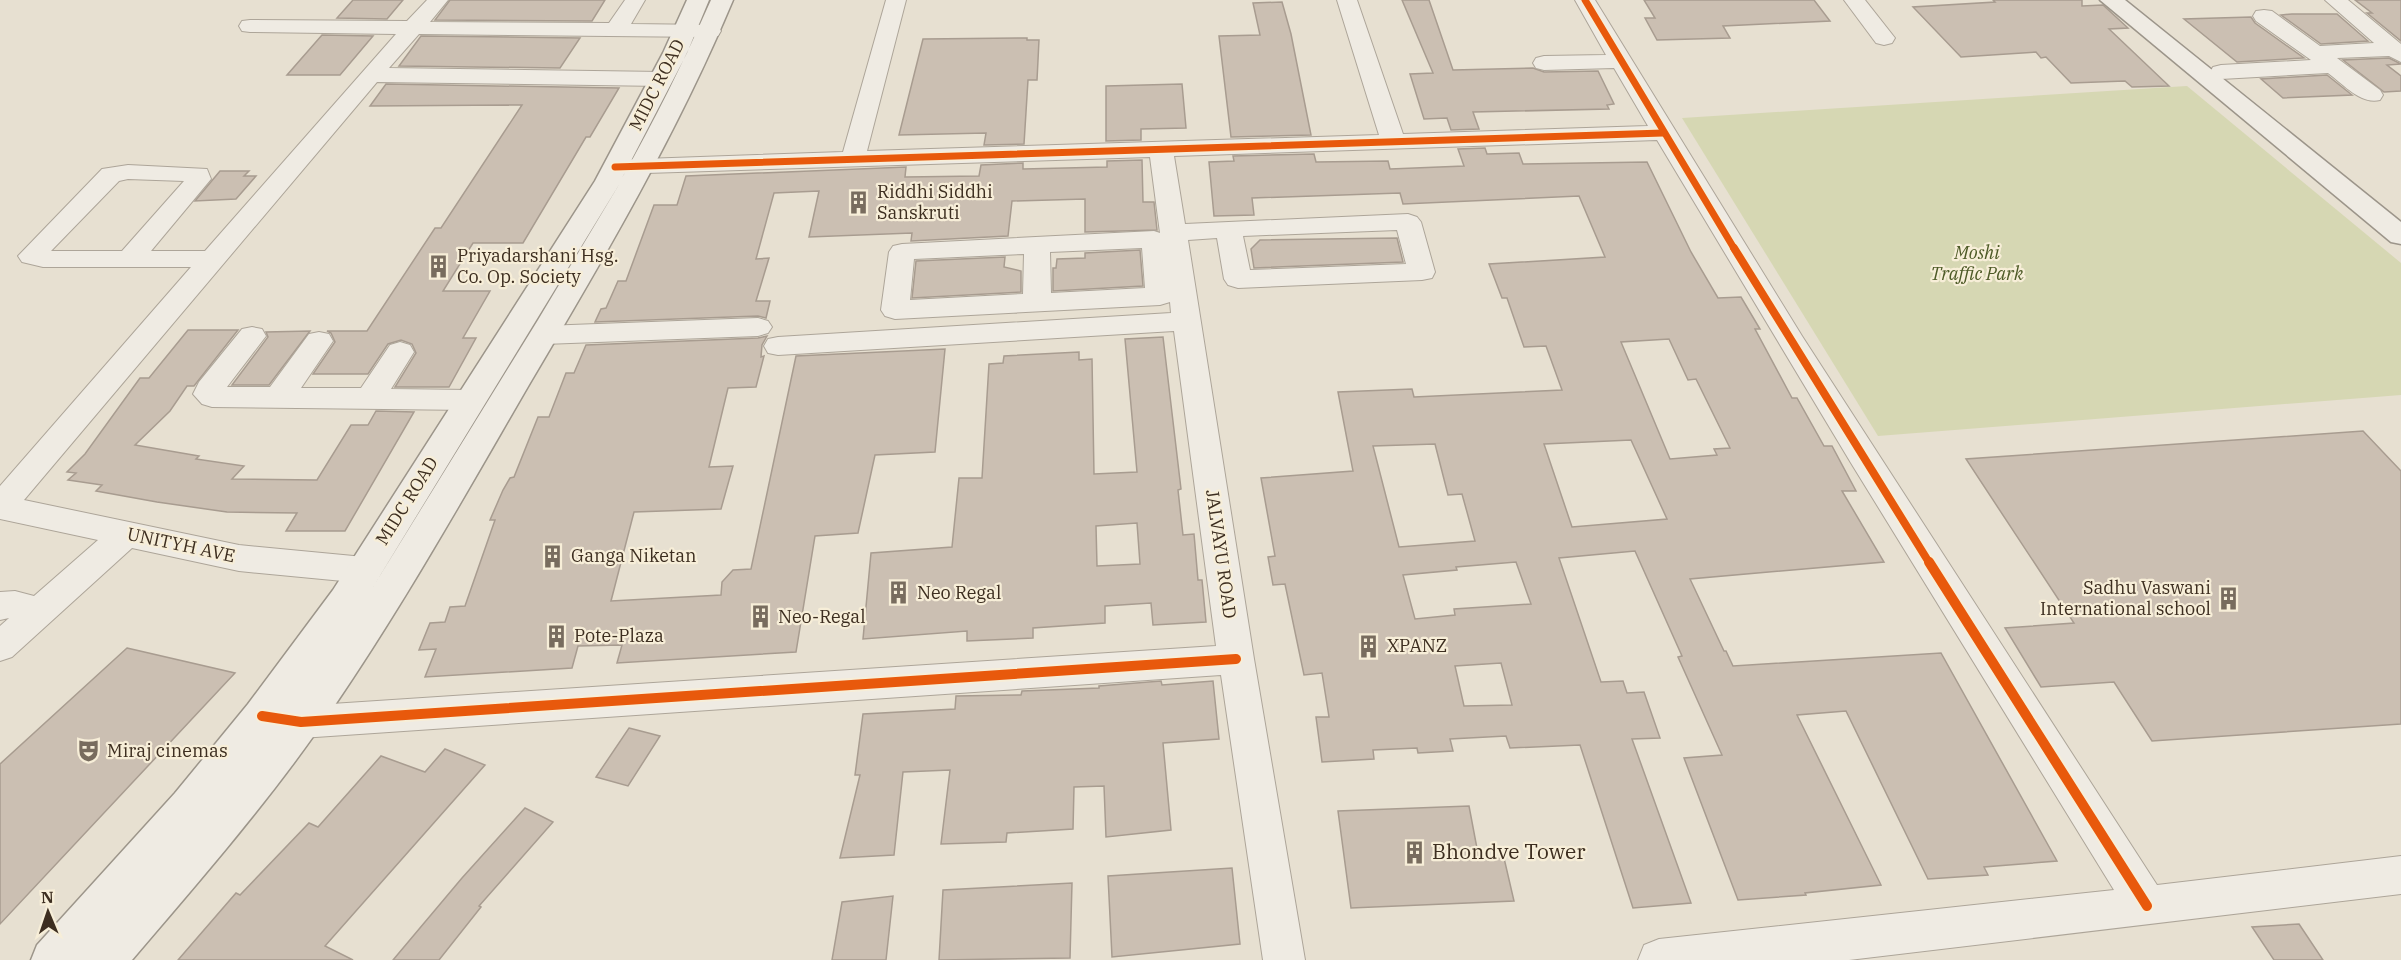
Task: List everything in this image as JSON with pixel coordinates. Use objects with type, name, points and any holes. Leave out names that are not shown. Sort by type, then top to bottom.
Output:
[{"type":"main road","name":"MIDC ROAD","points":[[103,960],[228,816],[301,722],[383,603],[544,335],[697,31],[698,0]]},
{"type":"main road","name":"MIDC ROAD","points":[[53,960],[189,807],[262,716],[346,600],[470,400],[629,167],[662,79],[722,0]]},
{"type":"main road","points":[[2111,0],[2401,236]]},
{"type":"main road","points":[[2132,0],[2401,218]]},
{"type":"street","points":[[0,507],[438,0]]},
{"type":"street","points":[[616,30],[635,0]]},
{"type":"street","points":[[854,159],[896,0]]},
{"type":"street","points":[[1347,0],[1393,141]]},
{"type":"street","points":[[1585,0],[1852,438],[2147,906]]},
{"type":"street","points":[[1854,0],[1884,38]]},
{"type":"street","points":[[2335,0],[2398,52]]},
{"type":"street","points":[[2264,16],[2372,95]]},
{"type":"street","points":[[250,26],[697,31]]},
{"type":"street","points":[[435,76],[461,43]]},
{"type":"street","points":[[520,77],[542,44]]},
{"type":"street","points":[[2315,53],[2398,52]]},
{"type":"street","points":[[601,78],[616,54]]},
{"type":"street","points":[[1544,63],[1621,61]]},
{"type":"street","points":[[2221,72],[2333,66]]},
{"type":"street","points":[[371,75],[662,79]]},
{"type":"street","points":[[629,167],[1664,133]]},
{"type":"street","name":"JALVAYU ROAD","points":[[1161,148],[1169,245],[1187,321],[1236,659],[1284,960]]},
{"type":"street","points":[[129,259],[199,179],[198,174],[128,172],[111,174],[31,256],[43,259],[129,259],[213,259]]},
{"type":"street","points":[[1169,245],[1160,296],[895,310],[902,252],[1154,239],[1169,245],[1229,229],[1408,222],[1422,272],[1238,279],[1229,229]]},
{"type":"street","points":[[1037,245],[1037,303]]},
{"type":"street","points":[[544,335],[768,336],[1187,321]]},
{"type":"street","points":[[252,336],[208,389],[208,394],[212,397],[470,400]]},
{"type":"street","points":[[278,398],[319,341]]},
{"type":"street","points":[[369,399],[400,352]]},
{"type":"street","name":"UNITYH AVE","points":[[0,507],[239,558],[364,570]]},
{"type":"street","points":[[0,647],[126,534]]},
{"type":"street","points":[[0,606],[6,603],[40,612]]},
{"type":"street","points":[[262,716],[301,722],[1236,659]]},
{"type":"street","points":[[1659,960],[2401,876]]},
{"type":"green space","name":"Moshi Traffic Park","points":[[2187,86],[2401,263],[2401,395],[1878,436],[1682,118]]},
{"type":"building","points":[[353,0],[403,0],[387,19],[337,18]]},
{"type":"building","points":[[450,0],[605,0],[592,21],[435,20]]},
{"type":"building","points":[[1402,0],[1429,0],[1453,70],[1533,68],[1544,72],[1598,71],[1614,104],[1607,105],[1609,109],[1473,112],[1479,129],[1451,130],[1447,118],[1424,119],[1410,74],[1433,73]]},
{"type":"building","points":[[1644,0],[1814,0],[1830,21],[1723,26],[1730,38],[1657,40],[1645,18],[1655,18]]},
{"type":"building","points":[[1993,0],[2082,0],[2082,6],[2103,5],[2128,28],[2109,29],[2169,86],[2132,87],[2125,81],[2071,83],[2046,57],[2041,58],[2036,52],[1961,57],[1913,7],[1995,2]]},
{"type":"building","points":[[2355,0],[2401,0],[2401,41],[2367,13],[2372,13]]},
{"type":"building","points":[[1282,2],[1291,34],[1311,135],[1231,137],[1219,36],[1260,35],[1253,3]]},
{"type":"building","points":[[2337,14],[2368,41],[2321,44],[2281,15]]},
{"type":"building","points":[[2251,17],[2255,23],[2304,58],[2237,62],[2184,19]]},
{"type":"building","points":[[322,35],[373,36],[340,75],[287,75]]},
{"type":"building","points":[[421,36],[580,38],[560,68],[399,66]]},
{"type":"building","points":[[1027,38],[1027,40],[1039,40],[1037,80],[1028,80],[1024,144],[984,145],[986,133],[899,135],[923,39]]},
{"type":"building","points":[[2389,58],[2401,64],[2387,65],[2401,76],[2401,91],[2384,92],[2343,60]]},
{"type":"building","points":[[2327,75],[2352,95],[2283,98],[2261,79]]},
{"type":"building","points":[[386,84],[619,88],[590,137],[586,137],[523,243],[473,243],[443,291],[490,291],[463,338],[476,338],[449,387],[395,387],[416,353],[412,344],[401,340],[388,344],[368,374],[313,374],[335,342],[331,333],[327,331],[367,331],[435,228],[441,228],[522,105],[370,106]]},
{"type":"building","points":[[1182,84],[1186,128],[1141,129],[1141,140],[1106,141],[1106,86]]},
{"type":"building","points":[[1485,148],[1487,154],[1519,153],[1523,164],[1647,162],[1691,252],[1718,298],[1741,297],[1760,329],[1755,329],[1792,398],[1797,398],[1824,446],[1832,446],[1856,491],[1842,491],[1884,562],[1690,579],[1724,651],[1733,666],[1941,653],[2057,861],[1984,867],[1988,875],[1928,879],[1846,711],[1797,715],[1881,885],[1805,893],[1806,895],[1738,900],[1684,758],[1722,755],[1678,657],[1682,656],[1635,551],[1559,558],[1601,682],[1623,681],[1627,693],[1644,692],[1660,738],[1632,739],[1691,903],[1633,908],[1580,745],[1510,748],[1506,736],[1450,739],[1453,751],[1418,753],[1417,748],[1373,750],[1374,759],[1322,762],[1316,717],[1329,717],[1322,673],[1304,675],[1285,584],[1273,585],[1268,557],[1275,556],[1261,478],[1353,471],[1338,392],[1412,389],[1414,397],[1562,390],[1546,346],[1524,347],[1507,298],[1502,298],[1489,264],[1605,257],[1579,196],[1403,204],[1400,193],[1252,198],[1254,215],[1214,216],[1209,162],[1234,161],[1233,156],[1314,154],[1316,162],[1388,161],[1390,169],[1464,166],[1458,149]],"holes":[[[1669,339],[1688,380],[1696,379],[1730,448],[1714,449],[1717,455],[1670,459],[1621,342]],[[1631,440],[1667,519],[1572,527],[1544,444]],[[1435,444],[1448,495],[1462,494],[1475,541],[1399,547],[1373,446]],[[1516,562],[1531,604],[1454,609],[1455,615],[1415,619],[1403,575],[1457,570],[1456,567]],[[1501,663],[1512,705],[1464,706],[1455,666]]]},
{"type":"building","points":[[1142,160],[1143,202],[1154,202],[1157,230],[1085,232],[1085,199],[1012,201],[1008,236],[911,241],[912,233],[809,237],[819,191],[774,193],[756,259],[769,258],[756,301],[770,301],[766,318],[758,316],[595,322],[601,309],[606,308],[618,281],[626,281],[654,205],[677,205],[686,176],[906,167],[905,177],[979,176],[981,165],[1023,163],[1023,169],[1107,167],[1107,161]]},
{"type":"building","points":[[220,171],[249,171],[244,176],[256,176],[236,199],[195,201]]},
{"type":"building","points":[[1397,238],[1403,262],[1254,268],[1251,249],[1260,240]]},
{"type":"building","points":[[1140,250],[1143,286],[1053,291],[1053,268],[1056,268],[1057,259],[1085,258],[1085,253]]},
{"type":"building","points":[[1005,257],[1004,267],[1021,271],[1021,292],[912,298],[916,261]]},
{"type":"building","points":[[188,330],[238,330],[194,386],[187,386],[170,411],[135,445],[199,456],[196,459],[244,466],[232,479],[317,480],[351,425],[368,425],[376,411],[414,412],[345,531],[286,531],[297,513],[227,512],[157,502],[96,491],[102,485],[68,480],[76,473],[67,472],[85,454],[140,378],[149,378]]},
{"type":"building","points":[[310,331],[269,385],[232,385],[268,337],[266,332]]},
{"type":"building","points":[[767,336],[762,345],[761,357],[764,356],[756,387],[728,388],[709,467],[733,466],[721,509],[634,512],[611,601],[721,595],[722,582],[733,570],[751,569],[796,356],[945,349],[935,452],[875,455],[858,533],[815,536],[796,652],[617,663],[622,645],[578,646],[572,668],[425,677],[436,649],[419,650],[430,623],[445,622],[450,607],[465,606],[495,520],[490,520],[503,490],[510,478],[514,477],[538,417],[549,417],[566,373],[574,373],[586,345]]},
{"type":"building","points":[[1163,337],[1181,489],[1178,490],[1183,535],[1194,534],[1198,580],[1202,580],[1206,622],[1153,625],[1151,603],[1105,606],[1105,623],[1033,628],[1033,638],[967,641],[967,631],[863,639],[871,553],[952,547],[959,478],[982,478],[989,364],[1003,363],[1004,356],[1079,352],[1079,360],[1092,359],[1094,474],[1137,472],[1125,339]],"holes":[[[1137,523],[1140,564],[1097,566],[1096,526]]]},
{"type":"building","name":"Sadhu Vaswani International school","points":[[2363,431],[2401,471],[2401,724],[2152,741],[2114,682],[2041,687],[2005,628],[2074,623],[1966,459]]},
{"type":"building","points":[[127,648],[235,673],[0,924],[0,764]]},
{"type":"building","points":[[1161,681],[1162,685],[1213,681],[1219,739],[1163,743],[1171,830],[1106,837],[1104,786],[1074,787],[1073,829],[1007,833],[1006,842],[941,844],[950,770],[903,772],[894,855],[840,858],[860,775],[855,775],[863,714],[955,709],[956,696],[1021,695],[1022,691],[1099,688],[1099,686]]},
{"type":"building","points":[[629,728],[660,736],[628,786],[596,777]]},
{"type":"building","points":[[445,749],[485,765],[325,946],[353,960],[178,960],[236,893],[240,895],[309,823],[318,827],[381,756],[425,772]]},
{"type":"building","name":"Bhondve Tower","points":[[1469,806],[1479,859],[1504,858],[1514,901],[1351,908],[1338,811]]},
{"type":"building","points":[[525,808],[553,822],[479,906],[481,907],[439,960],[393,960],[462,878]]},
{"type":"building","points":[[1232,868],[1240,944],[1112,957],[1108,876]]},
{"type":"building","points":[[1072,883],[1070,958],[939,960],[943,890]]},
{"type":"building","points":[[893,896],[886,960],[832,960],[842,902]]},
{"type":"building","points":[[2299,924],[2323,960],[2274,960],[2252,927]]},
{"type":"cycle path","points":[[1585,0],[1792,342],[2147,906]]},
{"type":"cycle path","points":[[615,167],[1663,133]]},
{"type":"cycle path","points":[[262,716],[301,722],[1236,659]]},
{"type":"place","name":"Riddhi Siddhi Sanskruti","points":[[859,202]]},
{"type":"place","name":"Priyadarshani Hsg. Co. Op. Society","points":[[439,266]]},
{"type":"place","name":"Ganga Niketan","points":[[553,556]]},
{"type":"place","name":"Neo Regal","points":[[899,593]]},
{"type":"place","name":"Sadhu Vaswani International school","points":[[2229,598]]},
{"type":"place","name":"Neo-Regal","points":[[760,617]]},
{"type":"place","name":"Pote-Plaza","points":[[556,636]]},
{"type":"place","name":"XPANZ","points":[[1369,646]]},
{"type":"place","name":"Miraj cinemas","points":[[89,751]]},
{"type":"place","name":"Bhondve Tower","points":[[1414,852]]}]
